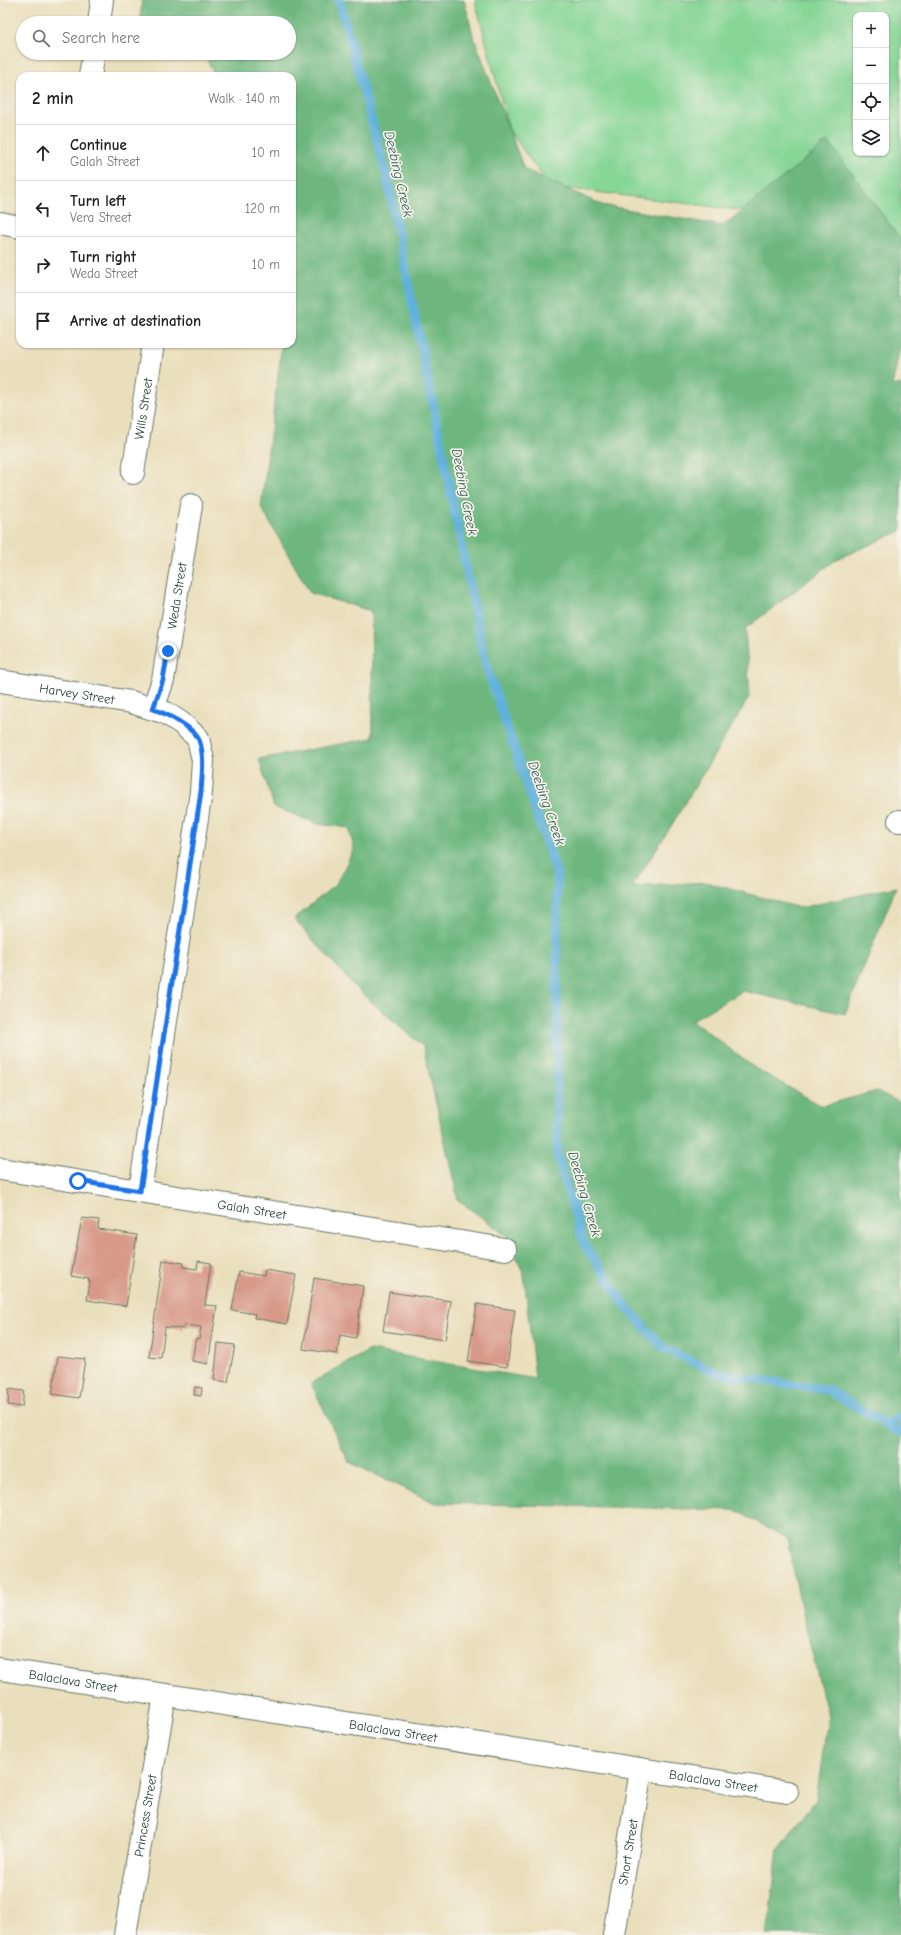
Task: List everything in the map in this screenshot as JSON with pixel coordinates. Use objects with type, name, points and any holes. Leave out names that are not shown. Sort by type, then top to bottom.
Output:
[{"type":"street","points":[[100,16],[102,0]]},
{"type":"street","points":[[91,72],[93,60]]},
{"type":"street","points":[[0,223],[16,226]]},
{"type":"street","name":"Wills Street","points":[[133,473],[152,348]]},
{"type":"street","name":"Weda Street","points":[[153,709],[163,680],[191,504]]},
{"type":"street","name":"Harvey Street","points":[[0,681],[131,702],[166,713],[198,738],[203,760],[201,792],[140,1191]]},
{"type":"street","name":"Galah Street","points":[[0,1169],[505,1249]]},
{"type":"street","name":"Balaclava Street","points":[[0,1669],[787,1792]]},
{"type":"street","name":"Princess Street","points":[[125,1935],[166,1695]]},
{"type":"street","name":"Short Street","points":[[614,1935],[641,1770]]},
{"type":"green space","points":[[142,0],[464,0],[473,35],[524,169],[602,205],[723,226],[828,141],[901,240],[901,343],[892,386],[901,384],[901,531],[837,559],[745,629],[750,696],[632,887],[705,882],[800,908],[896,887],[845,1014],[743,991],[692,1020],[756,1069],[822,1106],[877,1091],[901,1103],[901,1935],[767,1935],[778,1849],[816,1800],[828,1716],[803,1617],[787,1538],[735,1510],[435,1503],[349,1462],[311,1383],[370,1350],[535,1379],[524,1275],[508,1237],[458,1200],[423,1046],[359,991],[294,919],[336,884],[354,849],[349,828],[318,824],[274,807],[259,759],[373,738],[371,611],[310,593],[261,507],[281,348],[296,348],[296,72],[213,72],[207,60],[296,60],[296,16],[141,16]]},
{"type":"green space","points":[[475,0],[901,0],[901,337],[832,222],[549,186],[509,130]]},
{"type":"building","points":[[82,1218],[99,1220],[98,1229],[137,1235],[126,1306],[87,1300],[89,1279],[71,1276]]},
{"type":"building","points":[[163,1260],[184,1263],[183,1267],[197,1269],[198,1261],[211,1263],[205,1305],[217,1306],[208,1364],[192,1361],[196,1338],[199,1339],[201,1327],[184,1325],[184,1329],[165,1327],[161,1358],[149,1357]]},
{"type":"building","points":[[265,1270],[296,1275],[287,1324],[254,1318],[255,1314],[232,1310],[239,1272],[264,1276]]},
{"type":"building","points":[[314,1278],[363,1286],[356,1338],[340,1335],[337,1354],[303,1349]]},
{"type":"building","points":[[389,1292],[451,1301],[445,1340],[383,1331]]},
{"type":"building","points":[[477,1304],[515,1310],[507,1367],[468,1361]]},
{"type":"building","points":[[218,1343],[235,1345],[228,1382],[214,1380]]},
{"type":"building","points":[[58,1356],[85,1359],[79,1398],[52,1394]]},
{"type":"building","points":[[195,1387],[202,1388],[201,1396],[194,1395]]},
{"type":"building","points":[[9,1389],[24,1391],[22,1407],[8,1405]]},
{"type":"waterway","name":"Deebing Creek","points":[[339,0],[387,178],[485,662],[557,874],[557,1155],[584,1244],[625,1305],[662,1347],[719,1374],[828,1390],[901,1433]]},
{"type":"waterway","points":[[888,1425],[901,1416]]},
{"type":"route","points":[[78,1181],[140,1191],[201,792],[203,760],[198,738],[174,718],[166,713],[153,709],[163,680],[168,651]]}]
